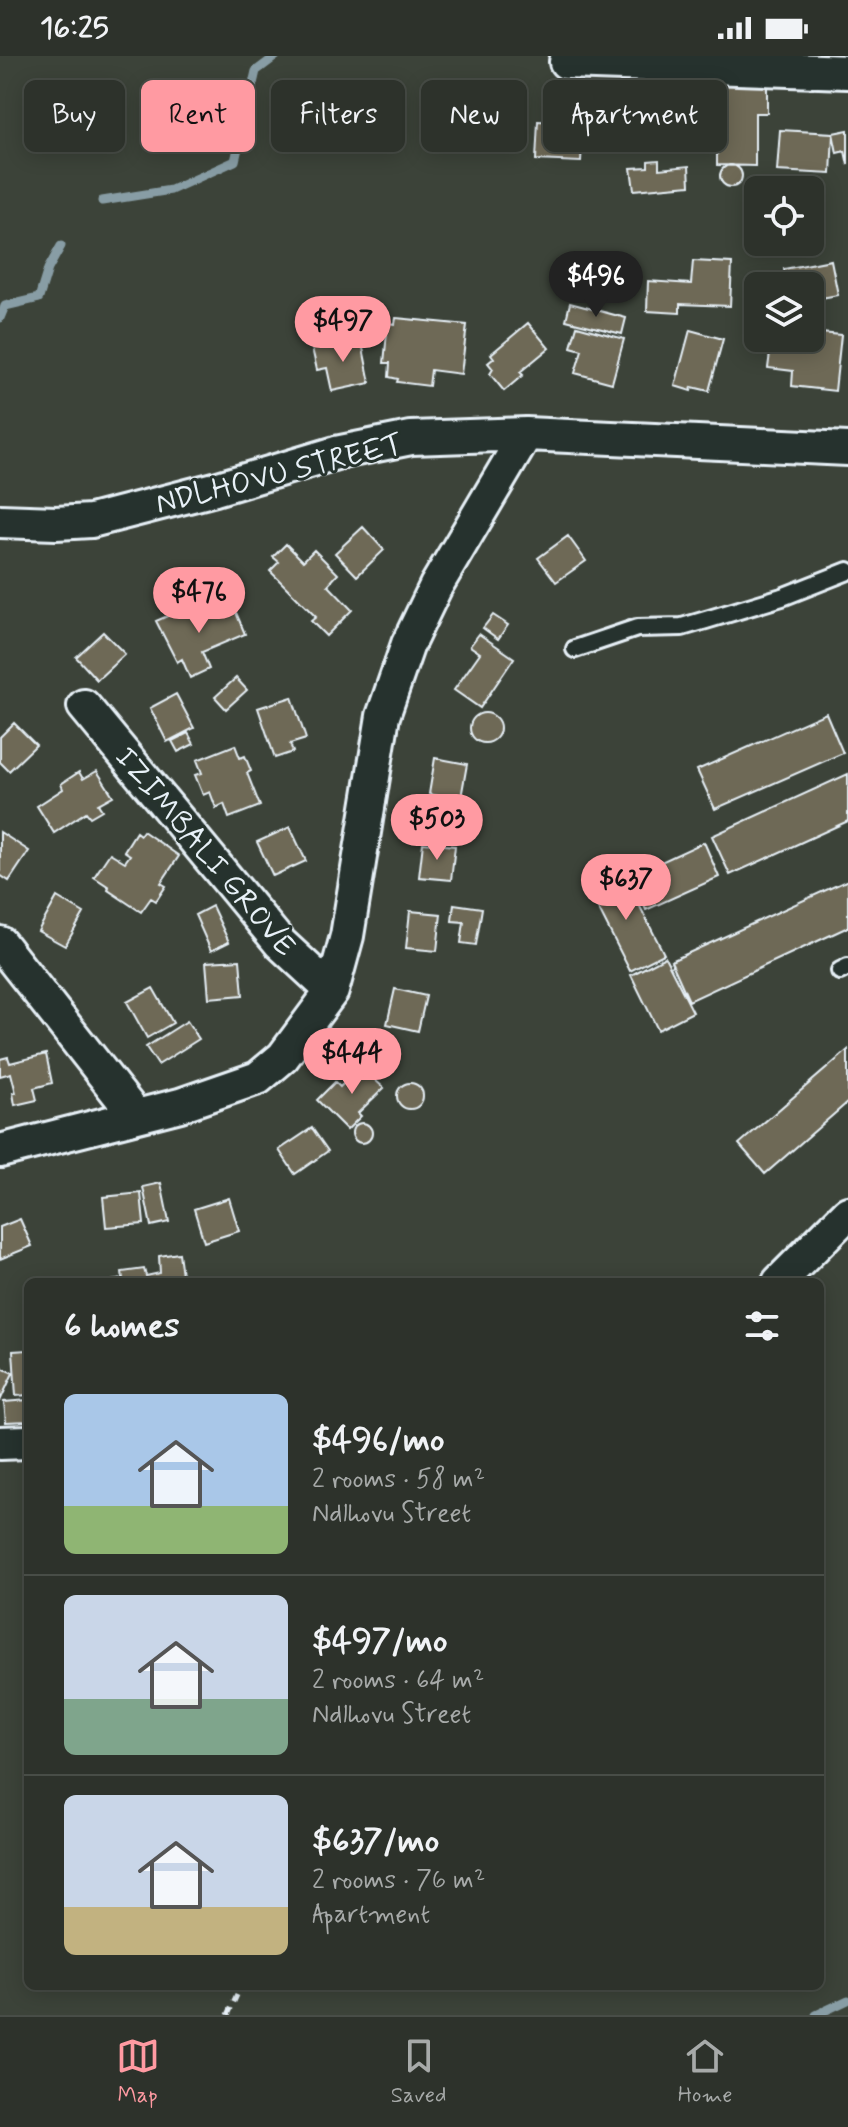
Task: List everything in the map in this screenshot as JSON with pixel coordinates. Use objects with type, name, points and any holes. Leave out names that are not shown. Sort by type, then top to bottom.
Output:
[{"type":"street","points":[[566,62],[848,72]]},
{"type":"street","points":[[0,1151],[180,1105],[258,1078],[283,1057],[332,991],[347,936],[383,716],[408,644],[436,586],[526,434]]},
{"type":"street","name":"NDLHOVU STREET","points":[[0,521],[91,521],[336,453],[411,438],[526,434],[848,449]]},
{"type":"street","name":"IZIMBALI GROVE","points":[[84,706],[280,943],[332,991]]},
{"type":"street","points":[[0,943],[136,1116]]},
{"type":"street","points":[[783,1278],[848,1213]]},
{"type":"street","points":[[0,1443],[24,1442]]},
{"type":"lane","points":[[575,649],[637,628],[682,627],[782,597],[848,571]]},
{"type":"path","points":[[228,2015],[239,1990]]},
{"type":"building","points":[[727,85],[767,85],[767,113],[755,113],[755,166],[717,165],[717,152],[727,152]]},
{"type":"building","points":[[538,121],[543,121],[543,152],[582,152],[581,162],[536,160]]},
{"type":"building","points":[[780,130],[833,133],[831,174],[777,171]]},
{"type":"building","points":[[848,130],[848,165],[845,151],[837,153],[833,133]]},
{"type":"building","points":[[659,160],[659,169],[689,166],[690,185],[634,190],[631,168],[648,167],[648,161]]},
{"type":"building","points":[[731,165],[739,168],[742,176],[739,184],[731,187],[723,184],[720,176],[723,168]]},
{"type":"building","points":[[831,260],[838,295],[824,298],[824,272],[785,272],[784,269]]},
{"type":"building","points":[[693,261],[732,263],[730,306],[680,304],[680,313],[647,311],[648,281],[691,284]]},
{"type":"building","points":[[570,303],[626,318],[622,334],[566,320]]},
{"type":"building","points":[[353,304],[357,323],[331,329],[327,309]]},
{"type":"building","points":[[396,318],[467,325],[461,374],[431,370],[429,386],[397,382],[398,379],[389,377],[390,363],[384,363],[388,323],[395,324]]},
{"type":"building","points":[[528,323],[549,348],[520,372],[523,375],[504,391],[490,374],[493,369],[488,363],[494,358],[491,354]]},
{"type":"building","points":[[577,326],[624,339],[612,383],[575,373],[582,350],[571,347]]},
{"type":"building","points":[[690,330],[723,339],[709,391],[692,387],[691,391],[675,386]]},
{"type":"building","points":[[824,333],[841,335],[835,391],[792,386],[793,371],[768,368],[770,352],[824,352]]},
{"type":"building","points":[[361,338],[370,383],[332,391],[327,368],[317,370],[312,348]]},
{"type":"building","points":[[363,527],[384,550],[357,576],[335,553]]},
{"type":"building","points":[[568,536],[586,561],[556,582],[538,558]]},
{"type":"building","points":[[286,544],[303,561],[314,550],[338,574],[328,585],[352,610],[326,636],[311,621],[316,617],[270,571],[279,562],[273,557]]},
{"type":"building","points":[[232,603],[245,634],[202,652],[209,669],[190,678],[182,659],[177,662],[156,621],[188,607],[193,620]]},
{"type":"building","points":[[493,615],[508,625],[498,639],[483,628]]},
{"type":"building","points":[[103,632],[125,654],[97,680],[76,657]]},
{"type":"building","points":[[479,634],[514,658],[480,708],[454,690],[480,653],[470,646]]},
{"type":"building","points":[[236,678],[247,690],[226,709],[215,697]]},
{"type":"building","points":[[176,694],[194,728],[167,742],[150,708]]},
{"type":"building","points":[[292,697],[306,739],[290,744],[293,752],[275,758],[258,708]]},
{"type":"building","points":[[485,713],[495,718],[500,728],[495,738],[485,743],[475,738],[470,728],[475,718]]},
{"type":"building","points":[[826,713],[843,753],[715,809],[697,770]]},
{"type":"building","points":[[14,723],[36,745],[9,771],[0,762],[0,737]]},
{"type":"building","points":[[188,733],[194,744],[178,752],[172,741]]},
{"type":"building","points":[[235,745],[240,758],[245,756],[251,771],[247,773],[260,806],[229,818],[224,804],[216,808],[210,792],[203,795],[195,775],[202,773],[197,760]]},
{"type":"building","points":[[435,758],[467,764],[459,809],[443,806],[444,797],[429,794]]},
{"type":"building","points":[[97,771],[113,796],[98,804],[102,810],[90,817],[86,812],[54,833],[37,806],[63,789],[61,784],[79,772],[83,779]]},
{"type":"building","points":[[848,774],[848,821],[730,875],[712,836]]},
{"type":"building","points":[[290,827],[306,861],[273,876],[257,842]]},
{"type":"building","points":[[143,831],[179,856],[161,883],[166,886],[156,901],[151,898],[141,912],[94,877],[110,853],[125,862],[130,855],[124,851],[136,832],[140,835]]},
{"type":"building","points":[[0,832],[29,851],[9,881],[0,875]]},
{"type":"building","points":[[704,842],[719,877],[646,910],[631,876]]},
{"type":"building","points":[[423,843],[455,846],[451,880],[419,877]]},
{"type":"building","points":[[623,873],[664,954],[630,971],[589,890]]},
{"type":"building","points":[[848,880],[848,927],[689,1001],[671,961]]},
{"type":"building","points":[[57,897],[84,913],[65,946],[38,931]]},
{"type":"building","points":[[454,904],[482,908],[476,945],[461,943],[464,922],[452,921]]},
{"type":"building","points":[[212,906],[229,942],[211,951],[195,915]]},
{"type":"building","points":[[410,911],[441,914],[437,951],[406,948]]},
{"type":"building","points":[[665,957],[693,1012],[658,1030],[631,975]]},
{"type":"building","points":[[240,960],[243,995],[209,998],[206,962]]},
{"type":"building","points":[[153,988],[173,1023],[147,1038],[127,1002]]},
{"type":"building","points":[[395,989],[426,996],[418,1031],[387,1024]]},
{"type":"building","points":[[187,1021],[199,1039],[158,1065],[146,1047]]},
{"type":"building","points":[[848,1050],[848,1102],[765,1174],[739,1144]]},
{"type":"building","points":[[46,1054],[52,1083],[34,1088],[37,1100],[15,1105],[13,1093],[16,1093],[11,1073],[0,1076],[0,1059],[8,1057],[10,1063]]},
{"type":"building","points":[[366,1061],[380,1075],[375,1080],[384,1088],[358,1113],[361,1116],[347,1130],[317,1100],[335,1082],[340,1087]]},
{"type":"building","points":[[410,1083],[419,1087],[423,1096],[419,1105],[410,1109],[401,1105],[397,1096],[401,1087]]},
{"type":"building","points":[[362,1123],[369,1126],[372,1133],[369,1140],[362,1143],[355,1140],[352,1133],[355,1126]]},
{"type":"building","points":[[312,1128],[328,1151],[295,1174],[279,1150]]},
{"type":"building","points":[[161,1183],[169,1222],[151,1226],[143,1187]]},
{"type":"building","points":[[141,1193],[144,1224],[106,1227],[103,1197]]},
{"type":"building","points":[[229,1198],[239,1231],[204,1242],[194,1209]]},
{"type":"building","points":[[20,1219],[32,1246],[0,1259],[0,1227]]},
{"type":"building","points":[[179,1253],[182,1278],[123,1278],[122,1272],[144,1269],[146,1276],[160,1273],[159,1256]]},
{"type":"building","points":[[24,1350],[24,1395],[16,1396],[13,1351]]},
{"type":"building","points":[[0,1367],[13,1373],[0,1401]]},
{"type":"building","points":[[24,1400],[24,1421],[6,1422],[4,1402]]},
{"type":"waterway","points":[[102,201],[171,190],[235,161],[256,71],[276,56]]},
{"type":"waterway","points":[[0,318],[5,306],[39,298],[48,269],[61,246]]},
{"type":"waterway","points":[[816,2015],[848,2000]]}]
